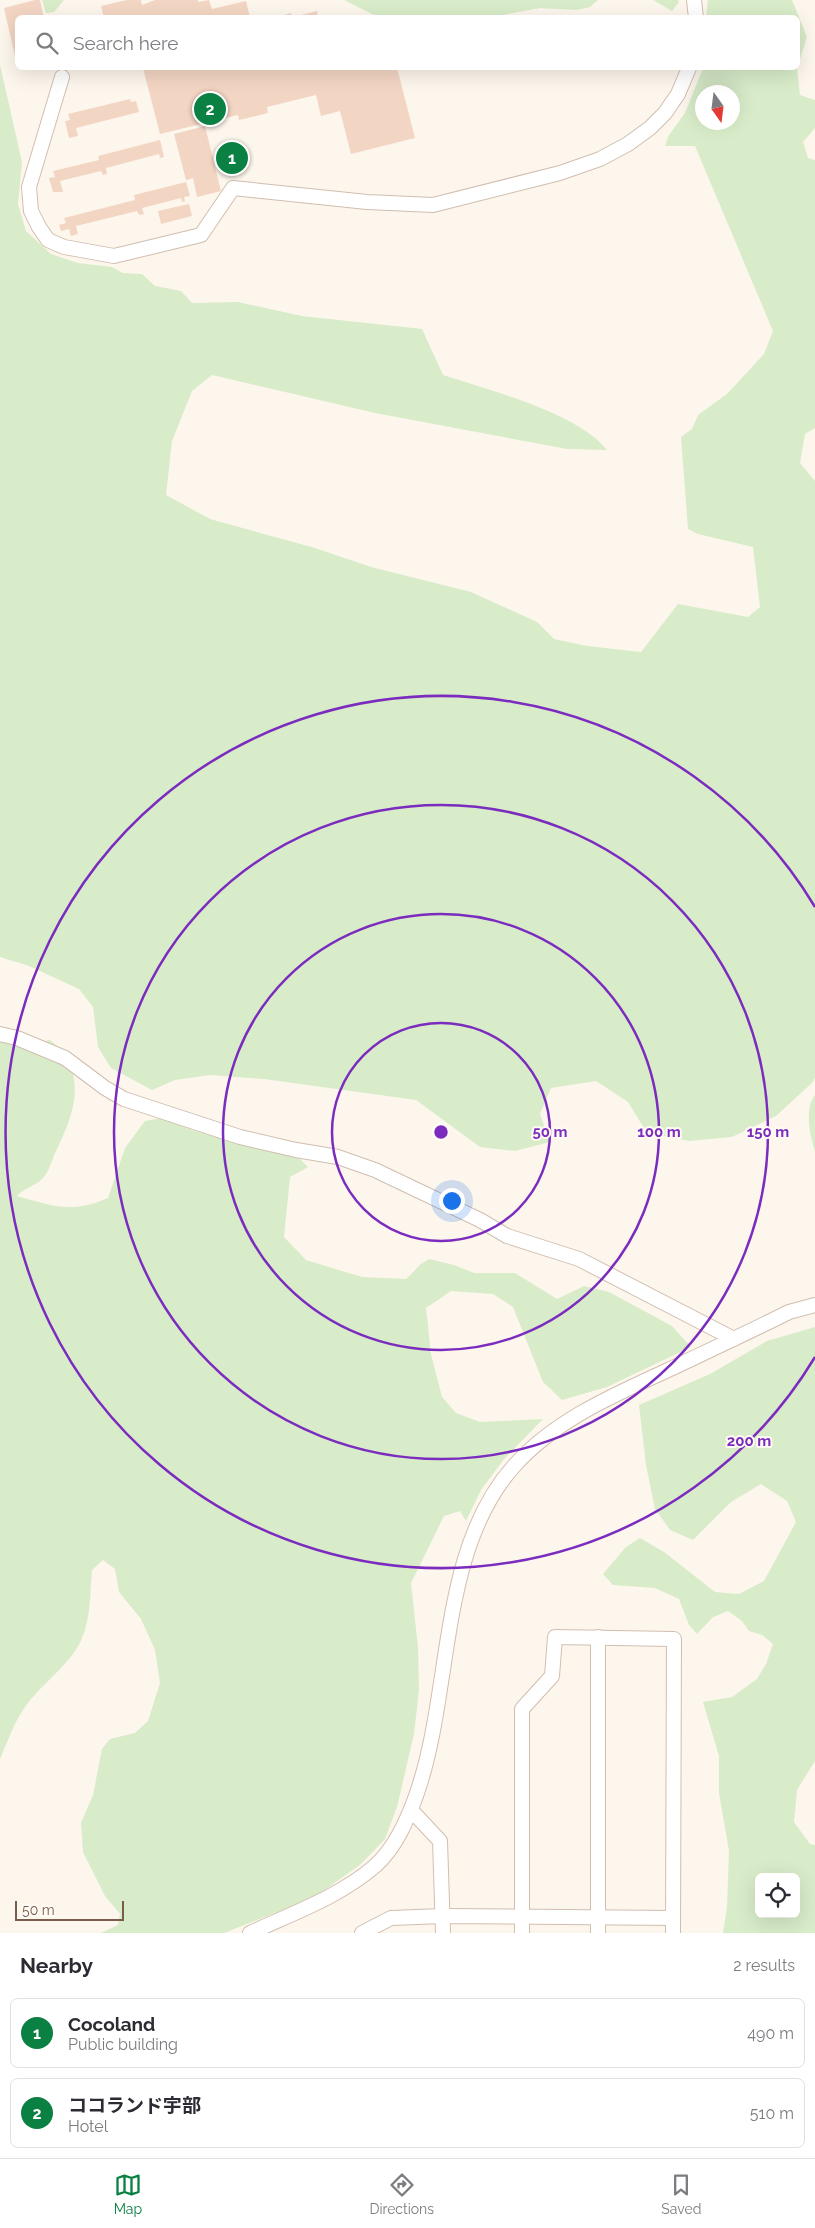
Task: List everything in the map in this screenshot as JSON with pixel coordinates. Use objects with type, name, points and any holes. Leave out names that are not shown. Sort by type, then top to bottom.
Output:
[{"type":"street","points":[[694,0],[696,15]]},
{"type":"street","points":[[62,77],[29,187],[31,211],[39,228],[48,240],[64,247],[114,256],[201,235],[233,188],[367,202],[433,204],[560,173],[607,156],[650,128],[665,113],[674,100],[689,70]]},
{"type":"street","points":[[0,1034],[17,1038],[65,1058],[105,1088],[124,1099],[240,1137],[296,1150],[338,1157],[375,1170],[455,1208],[507,1236],[579,1259],[734,1338]]},
{"type":"street","points":[[250,1933],[345,1889],[376,1864],[396,1840],[411,1810],[430,1748],[462,1567],[471,1537],[512,1468],[532,1448],[574,1416],[603,1400],[789,1312],[815,1305]]},
{"type":"street","points":[[522,1933],[522,1709],[552,1676],[554,1637],[674,1638],[673,1933]]},
{"type":"street","points":[[598,1637],[598,1933]]},
{"type":"street","points":[[411,1810],[440,1841],[443,1933]]},
{"type":"street","points":[[364,1933],[390,1918],[522,1916],[673,1918]]},
{"type":"green space","points":[[42,0],[64,0],[54,12],[46,13]]},
{"type":"green space","points":[[344,0],[598,0],[590,7],[576,10],[540,8],[503,15],[374,15]]},
{"type":"green space","points":[[653,0],[678,0],[679,2],[672,11]]},
{"type":"green space","points":[[708,0],[792,0],[798,15],[706,15]]},
{"type":"green space","points":[[800,20],[807,37],[800,59]]},
{"type":"green space","points":[[0,65],[22,162],[18,204],[26,231],[51,254],[78,263],[112,267],[123,273],[142,274],[155,286],[181,291],[192,303],[238,302],[302,316],[422,329],[443,375],[531,404],[554,414],[594,437],[607,450],[567,449],[375,413],[212,375],[192,391],[172,441],[166,495],[210,519],[315,548],[371,567],[471,592],[537,622],[554,639],[587,646],[641,652],[678,604],[748,617],[760,607],[753,547],[698,534],[688,529],[681,437],[692,429],[698,415],[727,394],[764,354],[773,331],[695,146],[665,146],[669,135],[685,113],[695,88],[695,130],[740,130],[740,85],[696,85],[702,70],[797,70],[800,95],[815,100],[815,128],[803,142],[808,158],[815,160],[815,428],[805,434],[800,463],[815,481],[815,1077],[813,1082],[776,1116],[732,1137],[689,1141],[647,1133],[628,1102],[596,1081],[551,1088],[540,1114],[550,1142],[515,1151],[480,1147],[416,1100],[264,1079],[210,1075],[175,1080],[152,1090],[111,1068],[98,1047],[93,1007],[79,989],[29,966],[0,957]]},
{"type":"green space","points":[[50,1040],[62,1052],[70,1065],[75,1093],[73,1107],[69,1122],[47,1173],[17,1196],[62,1207],[83,1206],[108,1198],[125,1148],[145,1121],[162,1118],[192,1130],[298,1157],[308,1167],[290,1177],[284,1237],[306,1260],[362,1277],[406,1279],[429,1259],[454,1265],[474,1273],[515,1273],[557,1299],[584,1286],[609,1292],[672,1326],[691,1347],[607,1387],[562,1400],[543,1382],[513,1307],[493,1294],[451,1291],[426,1308],[431,1354],[442,1397],[456,1413],[480,1422],[543,1419],[504,1459],[481,1490],[466,1521],[460,1511],[444,1516],[411,1583],[418,1647],[419,1690],[414,1734],[397,1807],[385,1839],[361,1864],[315,1897],[224,1933],[101,1933],[118,1925],[120,1914],[105,1896],[83,1852],[81,1823],[93,1795],[102,1749],[110,1739],[135,1733],[148,1721],[160,1683],[155,1650],[141,1619],[119,1592],[115,1569],[103,1560],[92,1570],[87,1622],[78,1647],[65,1664],[34,1695],[23,1709],[0,1759],[0,1041],[21,1046]]},
{"type":"green space","points":[[815,1095],[815,1152],[811,1138],[809,1115]]},
{"type":"green space","points":[[815,1327],[815,1761],[797,1790],[794,1822],[810,1844],[815,1845],[815,1933],[723,1933],[727,1907],[729,1851],[719,1793],[719,1756],[703,1702],[732,1697],[757,1679],[766,1664],[773,1644],[762,1635],[749,1631],[742,1621],[728,1611],[713,1617],[697,1634],[689,1625],[679,1599],[655,1588],[613,1585],[603,1574],[626,1547],[640,1538],[664,1552],[715,1592],[739,1594],[764,1581],[796,1522],[787,1501],[761,1484],[731,1502],[693,1540],[670,1530],[655,1509],[646,1465],[639,1405],[710,1374],[767,1341]]},
{"type":"building","points":[[40,0],[43,15],[15,15],[15,56],[4,8]]},
{"type":"building","points":[[127,0],[141,0],[142,5],[155,0],[198,0],[198,2],[209,0],[212,9],[246,1],[249,15],[103,15],[101,6]]},
{"type":"building","points":[[317,11],[318,15],[301,15]]},
{"type":"building","points":[[144,70],[398,70],[415,138],[351,154],[340,111],[321,116],[316,95],[267,107],[268,113],[239,120],[238,115],[160,134]]},
{"type":"building","points":[[130,99],[131,102],[136,101],[139,112],[76,128],[78,136],[69,138],[65,121],[70,120],[68,114]]},
{"type":"building","points":[[205,126],[221,191],[197,197],[193,178],[186,180],[174,134]]},
{"type":"building","points":[[160,140],[164,157],[160,158],[159,154],[106,168],[107,174],[103,175],[101,171],[60,181],[63,192],[53,192],[49,178],[55,177],[53,171],[99,160],[98,156]]},
{"type":"building","points":[[186,182],[190,196],[184,197],[185,201],[182,202],[181,198],[142,208],[144,214],[139,215],[137,211],[76,226],[78,234],[71,236],[69,229],[61,231],[59,225],[66,223],[64,218],[135,200],[134,195]]},
{"type":"building","points":[[189,204],[192,216],[161,224],[158,211]]},
{"type":"place","name":"ココランド宇部","points":[[210,109]]},
{"type":"place","name":"Cocoland","points":[[232,158]]}]
